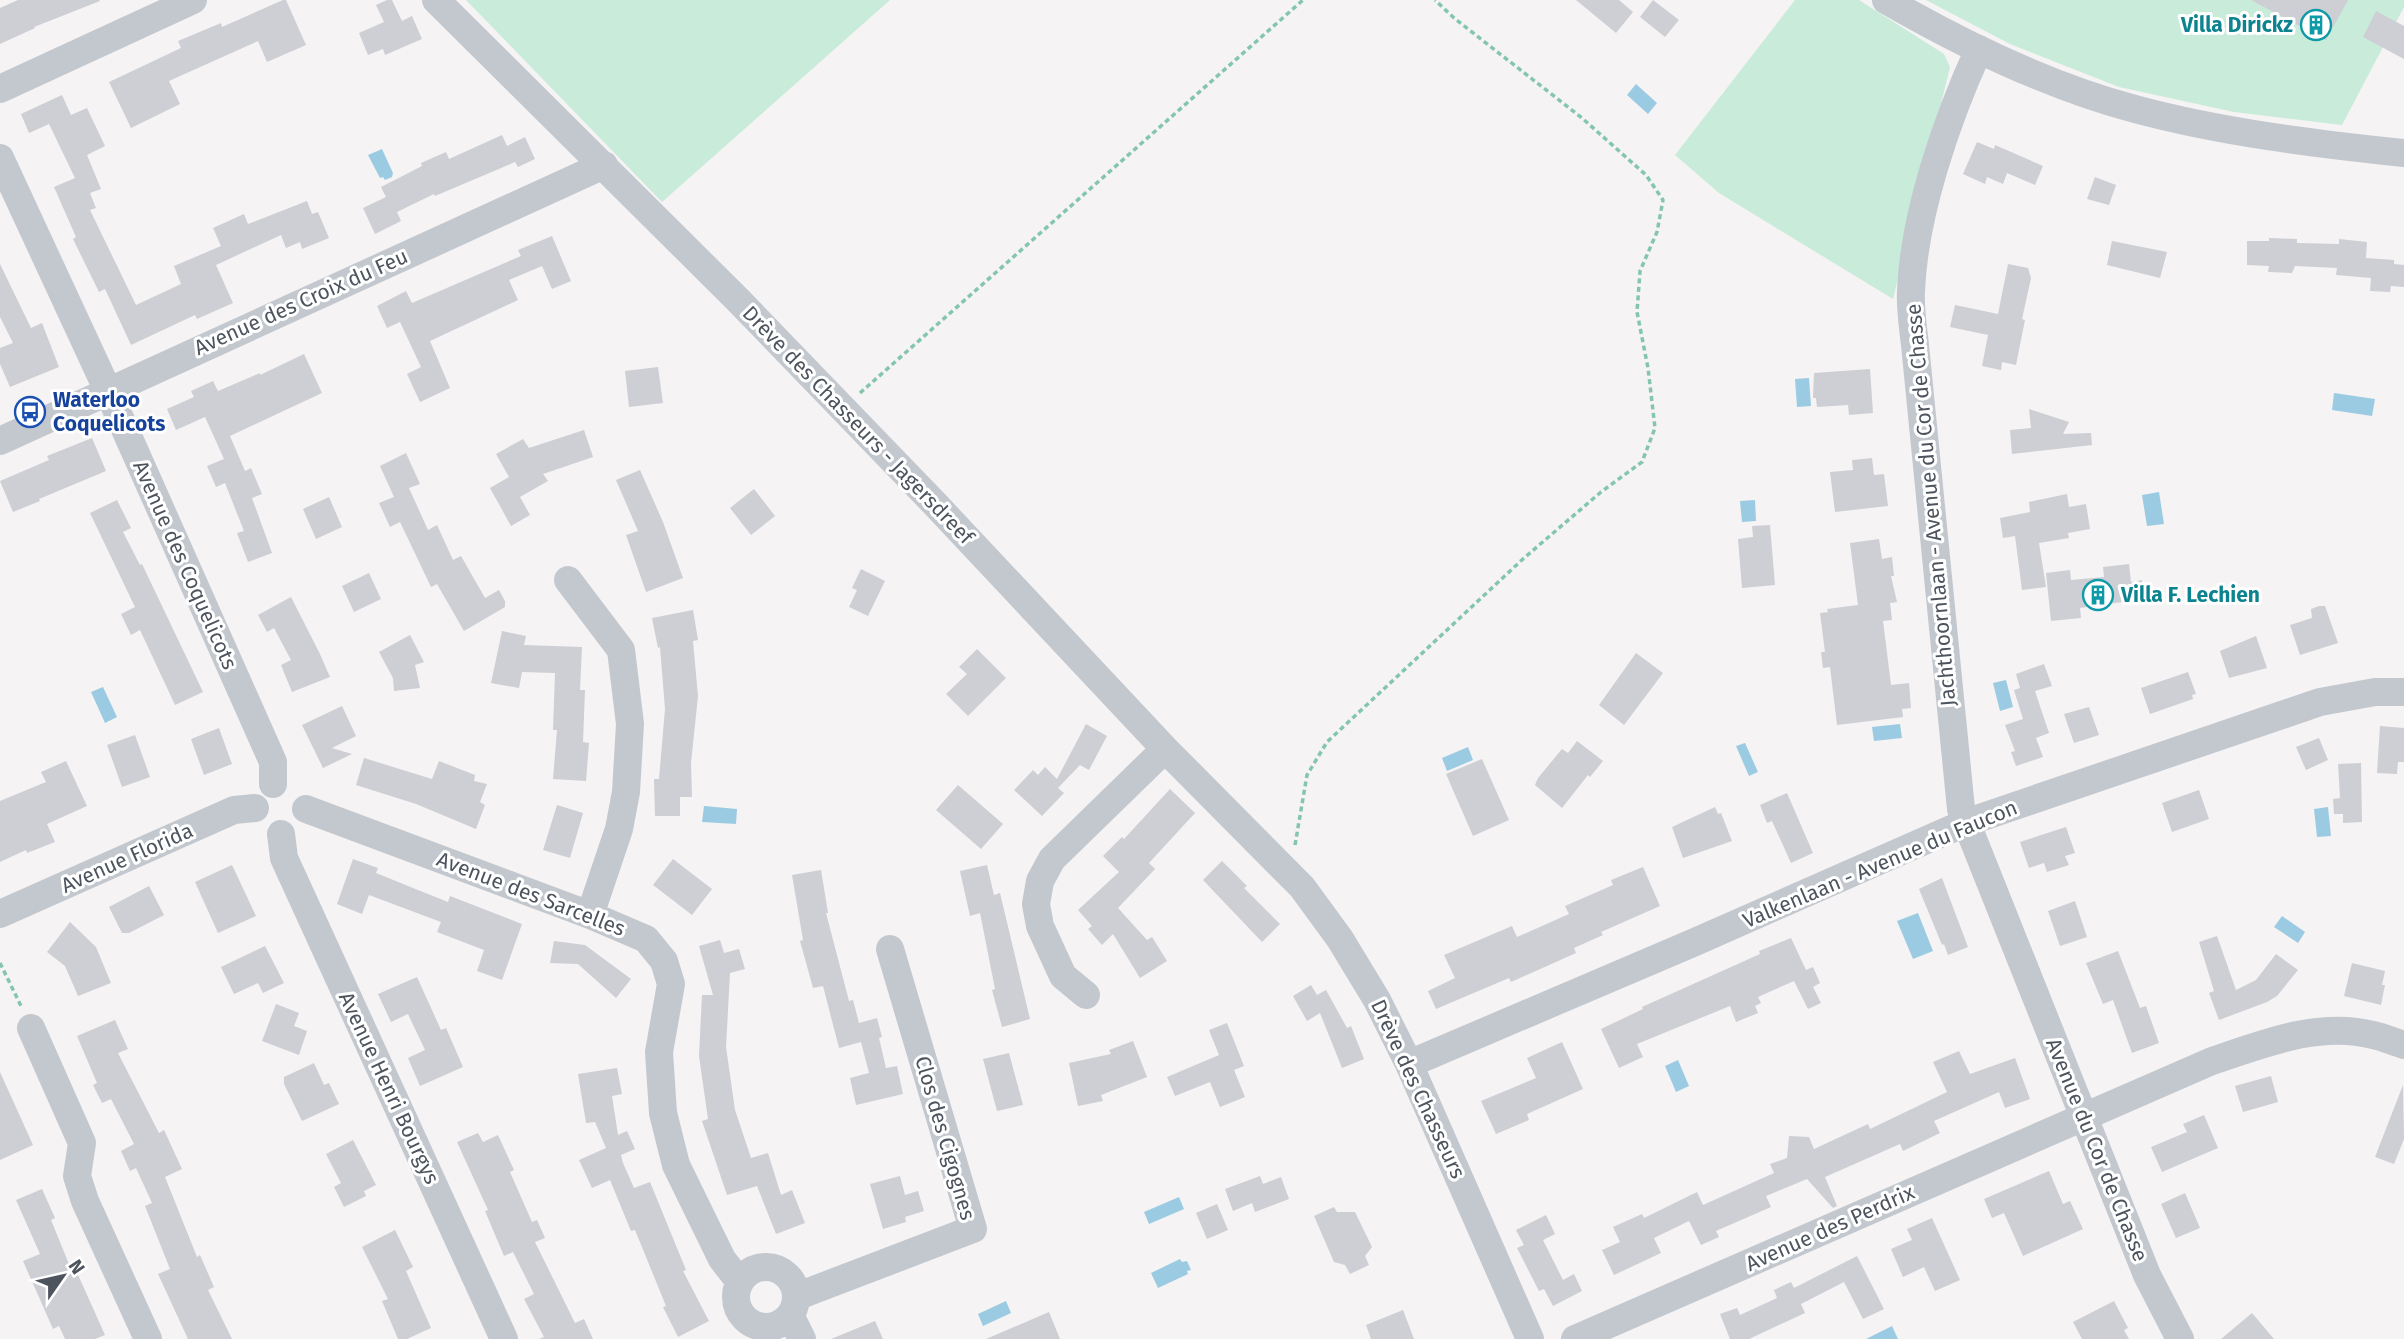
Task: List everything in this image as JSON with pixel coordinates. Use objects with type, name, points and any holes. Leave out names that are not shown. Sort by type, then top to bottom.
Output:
[{"type":"street","points":[[0,89],[193,0]]},
{"type":"street","name":"Drève des Chasseurs - Jagersdreef","points":[[436,0],[604,165],[843,408],[1165,750],[1282,866]]},
{"type":"street","points":[[1886,0],[1979,49],[2071,89],[2171,118],[2318,143],[2404,153]]},
{"type":"street","name":"Jachthoornlaan - Avenue du Cor de Chasse","points":[[1979,49],[1966,78],[1931,179],[1919,233],[1911,291],[1914,345],[1961,809],[2021,958]]},
{"type":"street","name":"Avenue des Coquelicots","points":[[0,158],[108,391],[273,762],[273,784]]},
{"type":"street","name":"Avenue des Croix du Feu","points":[[0,442],[604,165]]},
{"type":"street","points":[[568,580],[621,650],[630,724],[626,792],[619,829],[590,915]]},
{"type":"street","name":"Valkenlaan - Avenue du Faucon","points":[[1409,1064],[1965,823],[2320,702],[2375,692],[2404,692]]},
{"type":"street","points":[[1086,995],[1063,976],[1040,926],[1036,904],[1040,881],[1052,859],[1165,750]]},
{"type":"street","points":[[285,783],[296,788],[304,797],[306,809],[303,821],[294,831],[281,834],[268,831],[258,821],[255,808],[257,798],[264,789],[273,784],[285,783]]},
{"type":"street","name":"Avenue Florida","points":[[0,914],[234,810],[255,808]]},
{"type":"street","name":"Avenue des Sarcelles","points":[[306,809],[590,915],[646,939],[664,961],[671,984],[659,1052],[663,1112],[676,1165],[722,1259],[739,1281]]},
{"type":"street","name":"Avenue Henri Bourgys","points":[[281,834],[284,858],[504,1339]]},
{"type":"street","name":"Drève des Chasseurs","points":[[1282,866],[1322,912],[1377,1000],[1409,1064],[1530,1339]]},
{"type":"street","name":"Clos des Cigognes","points":[[797,1317],[973,1229],[890,949]]},
{"type":"street","name":"Avenue du Cor de Chasse","points":[[2021,958],[2147,1275],[2180,1339]]},
{"type":"street","points":[[31,1028],[82,1143],[77,1176],[85,1201],[148,1339]]},
{"type":"street","name":"Avenue des Perdrix","points":[[1575,1339],[2212,1061],[2276,1039],[2327,1031],[2371,1034],[2404,1045]]},
{"type":"street","points":[[754,1268],[780,1268],[792,1279],[797,1317],[772,1328],[755,1326],[740,1314],[735,1294],[739,1281],[754,1268]]},
{"type":"path","points":[[843,408],[1303,0]]},
{"type":"path","points":[[1282,866],[1307,775],[1327,742],[1524,558],[1642,461],[1655,428],[1648,369],[1637,312],[1640,271],[1657,232],[1663,200],[1646,175],[1582,118],[1454,18],[1435,0]]},
{"type":"path","points":[[0,963],[31,1028]]},
{"type":"green space","points":[[466,0],[890,0],[662,202]]},
{"type":"green space","points":[[1795,0],[1859,0],[1944,54],[1950,67],[1893,299],[1719,193],[1675,155]]},
{"type":"green space","points":[[1926,0],[2404,0],[2404,7],[2342,125],[2234,112],[2119,87],[2010,44]]},
{"type":"water","points":[[1636,84],[1657,103],[1648,114],[1627,95]]},
{"type":"water","points":[[382,149],[393,173],[392,177],[385,180],[380,178],[368,155]]},
{"type":"water","points":[[1809,378],[1811,406],[1797,407],[1795,379]]},
{"type":"water","points":[[2334,393],[2375,399],[2372,416],[2332,410]]},
{"type":"water","points":[[2159,492],[2164,524],[2147,526],[2142,495]]},
{"type":"water","points":[[1755,500],[1756,521],[1742,522],[1740,501]]},
{"type":"water","points":[[2006,680],[2013,707],[2000,711],[1993,683]]},
{"type":"water","points":[[103,687],[117,717],[105,723],[91,692]]},
{"type":"water","points":[[1900,724],[1902,738],[1874,741],[1872,727]]},
{"type":"water","points":[[1745,743],[1758,772],[1749,776],[1736,746]]},
{"type":"water","points":[[1468,747],[1473,760],[1447,771],[1442,758]]},
{"type":"water","points":[[704,806],[737,809],[736,824],[702,822]]},
{"type":"water","points":[[2328,807],[2331,836],[2317,837],[2314,809]]},
{"type":"water","points":[[1918,913],[1933,951],[1913,959],[1897,921]]},
{"type":"water","points":[[2282,916],[2305,932],[2298,943],[2274,927]]},
{"type":"water","points":[[1678,1060],[1689,1086],[1676,1092],[1665,1066]]},
{"type":"water","points":[[1179,1197],[1184,1209],[1149,1224],[1144,1212]]},
{"type":"water","points":[[1180,1259],[1182,1262],[1187,1261],[1191,1270],[1187,1271],[1188,1274],[1158,1288],[1151,1273]]},
{"type":"water","points":[[1006,1301],[1011,1313],[983,1326],[978,1314]]},
{"type":"water","points":[[1892,1326],[1898,1339],[1866,1339]]},
{"type":"building","points":[[18,0],[100,1],[34,27],[0,44],[0,8]]},
{"type":"building","points":[[286,0],[306,45],[267,62],[258,41],[169,81],[180,104],[131,128],[109,82],[181,48],[178,41],[221,23],[222,27]]},
{"type":"building","points":[[392,0],[402,21],[412,16],[422,39],[385,55],[383,49],[368,55],[359,33],[384,22],[376,5]]},
{"type":"building","points":[[1576,0],[1619,0],[1633,12],[1616,33]]},
{"type":"building","points":[[1653,0],[1679,20],[1665,37],[1640,17]]},
{"type":"building","name":"Villa Dirickz","points":[[2251,0],[2348,0],[2326,40]]},
{"type":"building","points":[[2376,11],[2404,26],[2404,59],[2363,37]]},
{"type":"building","points":[[62,95],[71,115],[87,108],[105,146],[87,155],[101,189],[90,193],[96,208],[90,210],[136,305],[181,284],[174,266],[221,246],[213,228],[244,214],[248,224],[307,201],[312,214],[318,212],[329,238],[302,249],[300,242],[286,248],[281,235],[216,265],[233,303],[197,319],[195,315],[131,345],[105,289],[99,292],[73,239],[76,237],[54,187],[75,178],[49,124],[29,133],[21,114]]},
{"type":"building","points":[[502,135],[507,146],[525,137],[535,159],[518,167],[515,162],[435,196],[434,194],[397,212],[401,221],[375,234],[363,208],[386,197],[381,187],[422,166],[421,163],[446,152],[449,159]]},
{"type":"building","points":[[1977,142],[1994,149],[1995,145],[2043,166],[2035,185],[2007,173],[2003,184],[1987,177],[1985,184],[1963,174]]},
{"type":"building","points":[[2095,177],[2116,185],[2109,205],[2087,199]]},
{"type":"building","points":[[552,236],[571,281],[552,289],[542,266],[509,280],[518,300],[430,341],[450,388],[420,402],[407,374],[421,367],[400,322],[387,328],[377,306],[406,291],[412,303],[521,256],[518,250]]},
{"type":"building","points":[[2269,238],[2297,239],[2297,243],[2339,244],[2339,239],[2367,242],[2366,258],[2394,260],[2394,264],[2404,265],[2404,287],[2391,286],[2390,292],[2370,291],[2371,278],[2336,275],[2337,268],[2295,266],[2292,273],[2268,272],[2269,266],[2247,265],[2247,241],[2269,241]]},
{"type":"building","points":[[2112,241],[2167,252],[2160,278],[2107,265]]},
{"type":"building","points":[[0,264],[31,328],[42,323],[59,367],[10,387],[0,364],[0,348],[13,343],[0,317]]},
{"type":"building","points":[[2008,264],[2028,268],[2031,278],[2016,365],[2002,362],[2001,370],[1982,366],[1988,335],[1950,327],[1955,305],[1998,314]]},
{"type":"building","points":[[304,354],[322,393],[230,436],[245,471],[251,468],[262,494],[252,498],[272,553],[248,562],[237,533],[244,531],[225,483],[216,487],[207,466],[224,459],[205,417],[176,430],[167,409],[194,397],[191,391],[213,381],[218,391]]},
{"type":"building","points":[[658,367],[663,403],[629,407],[625,371]]},
{"type":"building","points":[[1870,369],[1873,413],[1849,415],[1848,405],[1817,407],[1816,398],[1813,398],[1814,373]]},
{"type":"building","points":[[2029,409],[2069,422],[2063,434],[2091,433],[2092,445],[2012,454],[2010,430],[2031,428]]},
{"type":"building","points":[[584,430],[593,457],[543,474],[548,481],[520,497],[530,515],[511,526],[490,488],[509,477],[496,454],[523,439],[529,448]]},
{"type":"building","points":[[92,438],[106,471],[13,512],[0,481],[49,460],[47,456]]},
{"type":"building","points":[[406,453],[420,484],[409,488],[428,530],[437,525],[453,560],[461,556],[485,598],[499,590],[505,601],[505,607],[464,631],[437,584],[431,587],[400,522],[390,527],[379,503],[394,497],[380,466]]},
{"type":"building","points":[[1872,458],[1874,475],[1884,474],[1888,506],[1835,512],[1830,472],[1853,470],[1852,460]]},
{"type":"building","points":[[640,470],[663,522],[683,578],[646,592],[626,535],[638,531],[616,480]]},
{"type":"building","points":[[754,489],[775,516],[751,535],[730,508]]},
{"type":"building","points":[[2067,494],[2069,507],[2086,504],[2090,529],[2068,533],[2069,538],[2039,543],[2046,587],[2022,590],[2015,536],[2003,538],[2000,518],[2030,512],[2029,502]]},
{"type":"building","points":[[329,497],[342,527],[316,539],[303,509]]},
{"type":"building","points":[[117,500],[131,528],[123,532],[140,565],[142,564],[203,692],[175,705],[140,630],[131,635],[121,614],[135,607],[90,513]]},
{"type":"building","points":[[1770,525],[1775,585],[1742,588],[1738,539],[1753,537],[1752,526]]},
{"type":"building","points":[[1879,539],[1882,559],[1892,557],[1894,576],[1891,576],[1897,602],[1890,603],[1892,620],[1883,621],[1891,685],[1909,683],[1911,708],[1902,709],[1903,717],[1837,725],[1830,667],[1823,668],[1821,652],[1825,652],[1820,613],[1828,612],[1827,609],[1858,605],[1850,543]]},
{"type":"building","name":"Villa F. Lechien","points":[[2129,564],[2131,582],[2142,580],[2144,599],[2080,608],[2081,618],[2051,621],[2046,573],[2070,570],[2071,580],[2104,577],[2103,567]]},
{"type":"building","points":[[861,569],[885,581],[868,616],[849,607],[857,590],[852,588]]},
{"type":"building","points":[[369,573],[381,599],[354,612],[342,586]]},
{"type":"building","points":[[291,597],[330,677],[292,692],[281,665],[291,660],[274,628],[267,632],[258,615]]},
{"type":"building","points":[[2325,606],[2338,643],[2300,655],[2290,625],[2312,618],[2311,609]]},
{"type":"building","points":[[693,610],[698,640],[693,641],[698,696],[691,763],[692,797],[680,797],[680,816],[655,816],[654,779],[659,779],[665,709],[660,647],[658,648],[652,618]]},
{"type":"building","points":[[502,631],[526,636],[524,645],[582,647],[580,690],[585,690],[583,742],[589,743],[586,781],[553,779],[557,730],[553,730],[555,673],[522,672],[519,688],[491,683]]},
{"type":"building","points":[[410,635],[424,662],[415,665],[420,688],[394,691],[393,678],[379,652]]},
{"type":"building","points":[[2256,636],[2267,668],[2229,678],[2220,651]]},
{"type":"building","points":[[977,649],[1006,678],[968,716],[946,694],[967,674],[959,667]]},
{"type":"building","points":[[1636,653],[1663,673],[1624,725],[1599,705]]},
{"type":"building","points":[[2044,664],[2052,686],[2035,691],[2049,733],[2036,738],[2043,757],[2016,766],[2011,752],[2015,751],[2005,725],[2023,719],[2014,690],[2020,688],[2016,674]]},
{"type":"building","points":[[2188,672],[2196,694],[2192,695],[2193,699],[2150,714],[2141,688]]},
{"type":"building","points":[[342,706],[356,736],[332,748],[352,754],[323,768],[302,725]]},
{"type":"building","points":[[2089,707],[2099,735],[2074,743],[2064,714]]},
{"type":"building","points":[[1086,724],[1107,736],[1089,770],[1080,765],[1058,788],[1064,793],[1042,816],[1014,790],[1033,770],[1038,775],[1045,767],[1057,779]]},
{"type":"building","points":[[2380,726],[2404,728],[2404,762],[2398,762],[2397,774],[2377,773]]},
{"type":"building","points":[[219,728],[232,764],[204,775],[191,739]]},
{"type":"building","points":[[135,735],[150,777],[122,787],[107,745]]},
{"type":"building","points":[[2319,738],[2328,760],[2306,770],[2296,747]]},
{"type":"building","points":[[1577,741],[1603,761],[1590,777],[1588,775],[1562,808],[1535,785],[1562,749],[1568,753]]},
{"type":"building","points":[[364,758],[432,779],[439,761],[475,775],[474,781],[487,784],[480,802],[485,805],[476,829],[416,804],[356,785]]},
{"type":"building","points":[[1482,759],[1509,820],[1473,836],[1446,774]]},
{"type":"building","points":[[66,761],[87,806],[47,824],[55,842],[27,853],[26,850],[0,862],[0,801],[46,782],[41,772]]},
{"type":"building","points":[[2361,763],[2362,822],[2343,823],[2343,814],[2334,814],[2333,799],[2340,798],[2338,764]]},
{"type":"building","points":[[958,785],[1003,824],[981,849],[936,810]]},
{"type":"building","points":[[1170,789],[1195,813],[1149,863],[1155,869],[1118,908],[1147,940],[1152,937],[1167,961],[1140,978],[1113,934],[1102,945],[1088,929],[1092,926],[1078,910],[1119,872],[1103,856],[1122,837],[1124,839]]},
{"type":"building","points":[[2199,790],[2209,819],[2172,832],[2162,803]]},
{"type":"building","points":[[1787,793],[1813,853],[1791,863],[1772,821],[1767,823],[1760,805]]},
{"type":"building","points":[[557,805],[583,813],[570,858],[543,850]]},
{"type":"building","points":[[1715,807],[1718,814],[1721,813],[1732,841],[1683,858],[1672,827]]},
{"type":"building","points":[[2066,827],[2075,853],[2065,856],[2069,865],[2047,872],[2044,863],[2029,868],[2020,842]]},
{"type":"building","points":[[353,859],[378,868],[376,873],[448,902],[450,896],[522,924],[502,980],[477,971],[484,950],[437,932],[441,922],[369,895],[362,914],[337,904]]},
{"type":"building","points":[[673,859],[712,889],[692,915],[653,885]]},
{"type":"building","points":[[1222,861],[1247,886],[1244,888],[1280,924],[1262,942],[1203,880]]},
{"type":"building","points":[[232,865],[256,916],[218,933],[195,882]]},
{"type":"building","points":[[987,865],[994,895],[1000,893],[1030,1019],[1002,1027],[992,990],[995,989],[980,913],[970,916],[960,871]]},
{"type":"building","points":[[1643,867],[1660,906],[1601,932],[1603,935],[1574,948],[1576,953],[1511,982],[1509,978],[1436,1009],[1428,991],[1455,978],[1444,955],[1512,926],[1517,937],[1569,914],[1565,906],[1613,885],[1611,880]]},
{"type":"building","points":[[821,870],[826,913],[849,1001],[853,1000],[859,1023],[877,1018],[886,1068],[897,1066],[903,1094],[856,1105],[850,1078],[869,1073],[861,1042],[839,1048],[823,986],[813,988],[800,941],[803,940],[792,875]]},
{"type":"building","points":[[1942,878],[1968,947],[1948,955],[1919,889]]},
{"type":"building","points":[[149,886],[164,915],[129,933],[122,933],[109,907]]},
{"type":"building","points":[[2075,901],[2087,937],[2060,946],[2048,911]]},
{"type":"building","points":[[70,922],[96,947],[111,983],[78,996],[65,966],[47,952]]},
{"type":"building","points":[[2217,936],[2236,990],[2256,980],[2276,954],[2298,970],[2277,996],[2219,1020],[2209,993],[2214,991],[2199,942]]},
{"type":"building","points":[[1791,938],[1806,970],[1813,967],[1820,983],[1813,987],[1821,1003],[1808,1009],[1794,981],[1758,997],[1761,1003],[1755,1006],[1758,1013],[1736,1022],[1730,1006],[1637,1044],[1643,1057],[1619,1068],[1601,1029],[1643,1009],[1642,1007]]},
{"type":"building","points":[[720,940],[724,953],[739,949],[745,969],[730,973],[726,1047],[735,1110],[751,1158],[768,1153],[781,1195],[792,1190],[805,1223],[776,1234],[757,1186],[727,1195],[702,1121],[708,1119],[699,1056],[702,995],[713,995],[699,946]]},
{"type":"building","points":[[554,941],[585,945],[631,979],[616,998],[578,964],[550,963]]},
{"type":"building","points":[[265,946],[284,983],[263,993],[258,983],[234,994],[221,967]]},
{"type":"building","points":[[2118,951],[2140,1008],[2146,1006],[2159,1043],[2132,1053],[2113,1000],[2103,1004],[2086,963]]},
{"type":"building","points":[[2352,963],[2385,971],[2381,1005],[2344,996]]},
{"type":"building","points":[[417,977],[441,1030],[446,1028],[463,1067],[420,1086],[408,1058],[425,1050],[408,1014],[391,1022],[378,994]]},
{"type":"building","points":[[1311,985],[1317,995],[1326,990],[1347,1028],[1351,1026],[1364,1059],[1342,1068],[1320,1013],[1307,1021],[1293,996]]},
{"type":"building","points":[[276,1004],[299,1013],[294,1026],[307,1031],[299,1055],[262,1041]]},
{"type":"building","points":[[115,1020],[128,1049],[118,1053],[159,1133],[164,1130],[182,1169],[165,1177],[197,1257],[200,1255],[214,1287],[208,1290],[232,1339],[188,1339],[158,1274],[170,1269],[145,1206],[152,1203],[136,1168],[130,1171],[121,1151],[134,1144],[111,1099],[102,1103],[93,1085],[97,1083],[77,1036]]},
{"type":"building","points":[[1227,1023],[1244,1066],[1234,1070],[1245,1097],[1220,1107],[1210,1082],[1175,1096],[1167,1077],[1219,1055],[1209,1030]]},
{"type":"building","points":[[1133,1041],[1147,1077],[1101,1095],[1103,1101],[1078,1106],[1069,1063],[1111,1054],[1109,1050]]},
{"type":"building","points":[[1562,1042],[1583,1089],[1527,1114],[1529,1120],[1496,1134],[1481,1101],[1536,1078],[1527,1058]]},
{"type":"building","points":[[1959,1051],[1970,1074],[2015,1058],[2030,1099],[2005,1108],[1999,1092],[1934,1121],[1940,1133],[1903,1151],[1900,1144],[1825,1177],[1837,1206],[1833,1208],[1807,1179],[1766,1196],[1771,1207],[1716,1231],[1719,1237],[1701,1245],[1689,1221],[1654,1238],[1661,1253],[1614,1275],[1602,1250],[1620,1242],[1613,1227],[1642,1214],[1644,1218],[1697,1192],[1703,1205],[1774,1173],[1770,1164],[1787,1158],[1789,1136],[1809,1137],[1814,1149],[1868,1124],[1870,1129],[1947,1092],[1933,1062]]},
{"type":"building","points":[[1009,1053],[1023,1105],[997,1111],[983,1059]]},
{"type":"building","points":[[314,1063],[324,1085],[329,1083],[339,1104],[302,1121],[284,1084],[284,1077]]},
{"type":"building","points":[[617,1068],[622,1094],[612,1096],[618,1135],[627,1131],[635,1149],[621,1155],[623,1163],[634,1188],[650,1182],[686,1270],[683,1271],[709,1321],[678,1337],[663,1307],[666,1306],[635,1230],[631,1231],[610,1180],[592,1188],[579,1160],[606,1148],[595,1122],[586,1123],[578,1074]]},
{"type":"building","points":[[0,1072],[33,1145],[0,1160]]},
{"type":"building","points":[[2271,1076],[2278,1102],[2243,1112],[2235,1086]]},
{"type":"building","points":[[2403,1085],[2404,1139],[2394,1164],[2375,1157]]},
{"type":"building","points":[[2204,1115],[2218,1148],[2162,1172],[2151,1147],[2187,1132],[2183,1124]]},
{"type":"building","points":[[478,1133],[483,1142],[498,1135],[514,1170],[510,1172],[532,1222],[537,1220],[545,1238],[535,1242],[575,1323],[584,1319],[593,1339],[539,1339],[544,1337],[524,1299],[534,1294],[513,1252],[504,1256],[485,1211],[488,1210],[457,1142]]},
{"type":"building","points":[[353,1140],[376,1185],[364,1191],[366,1196],[344,1207],[334,1187],[341,1183],[326,1154]]},
{"type":"building","points":[[2049,1171],[2063,1204],[2070,1201],[2083,1229],[2023,1256],[2004,1213],[1992,1218],[1984,1199]]},
{"type":"building","points":[[900,1176],[905,1195],[918,1191],[924,1211],[905,1217],[906,1222],[883,1229],[870,1184]]},
{"type":"building","points":[[1260,1176],[1263,1184],[1281,1177],[1289,1199],[1255,1212],[1252,1203],[1233,1211],[1225,1189]]},
{"type":"building","points":[[42,1189],[55,1218],[51,1220],[71,1269],[75,1268],[105,1335],[95,1339],[65,1339],[59,1326],[53,1329],[23,1261],[40,1254],[16,1200]]},
{"type":"building","points":[[2185,1193],[2200,1228],[2176,1238],[2161,1204]]},
{"type":"building","points":[[1217,1204],[1228,1230],[1207,1239],[1196,1213]]},
{"type":"building","points":[[1334,1207],[1337,1212],[1355,1212],[1372,1247],[1365,1256],[1369,1265],[1350,1274],[1345,1265],[1334,1262],[1314,1216]]},
{"type":"building","points":[[1546,1215],[1555,1234],[1543,1240],[1563,1280],[1574,1274],[1582,1291],[1553,1306],[1544,1289],[1539,1291],[1517,1248],[1524,1245],[1516,1230]]},
{"type":"building","points":[[1932,1218],[1960,1280],[1935,1291],[1924,1267],[1903,1277],[1891,1249],[1912,1240],[1907,1229]]},
{"type":"building","points":[[395,1230],[413,1267],[406,1271],[431,1328],[407,1339],[398,1339],[382,1301],[388,1299],[362,1247]]},
{"type":"building","points":[[1857,1256],[1884,1309],[1863,1319],[1844,1282],[1801,1304],[1805,1313],[1749,1339],[1730,1339],[1720,1314],[1737,1308],[1740,1315],[1777,1298],[1774,1290],[1791,1282],[1794,1288]]},
{"type":"building","points":[[2114,1301],[2128,1328],[2124,1330],[2129,1339],[2082,1339],[2073,1322]]},
{"type":"building","points":[[1403,1310],[1414,1339],[1371,1339],[1366,1325]]},
{"type":"building","points":[[1049,1312],[1060,1339],[986,1339]]},
{"type":"building","points":[[2252,1313],[2274,1339],[2221,1339]]},
{"type":"building","points":[[875,1321],[883,1339],[831,1339]]},
{"type":"place","name":"Villa Dirickz","points":[[2316,25]]},
{"type":"place","name":"Waterloo Coquelicots","points":[[30,412]]},
{"type":"place","name":"Villa F. Lechien","points":[[2098,595]]}]
